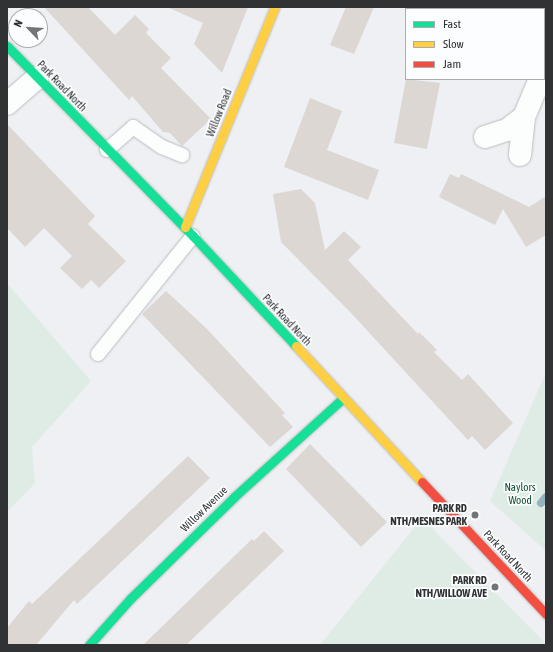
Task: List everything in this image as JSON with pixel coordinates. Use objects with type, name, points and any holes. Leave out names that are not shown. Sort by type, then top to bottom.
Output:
[{"type":"street","name":"Willow Road","points":[[189,231],[275,7]]},
{"type":"street","name":"Park Road North","points":[[7,46],[189,231],[343,398],[546,614]]},
{"type":"street","points":[[7,104],[38,78]]},
{"type":"street","points":[[520,155],[524,117],[540,80]]},
{"type":"street","points":[[484,137],[507,130],[524,117]]},
{"type":"street","name":"Willow Avenue","points":[[89,645],[130,599],[234,497],[343,398]]},
{"type":"lane","points":[[108,150],[133,127],[162,147],[182,155]]},
{"type":"lane","points":[[98,354],[189,231]]},
{"type":"green space","points":[[7,283],[91,381],[32,447],[35,483],[7,512]]},
{"type":"green space","name":"Naylors Wood","points":[[546,372],[546,551],[490,501]]},
{"type":"green space","points":[[422,518],[546,644],[546,645],[320,645]]},
{"type":"building","points":[[44,7],[88,7],[115,35],[135,15],[149,29],[146,33],[171,58],[161,68],[211,119],[182,146],[170,133],[163,132],[132,96],[129,100],[48,11],[48,8]]},
{"type":"building","points":[[167,7],[248,7],[222,73],[194,44],[203,23]]},
{"type":"building","points":[[346,7],[374,7],[354,54],[330,45]]},
{"type":"building","points":[[406,80],[440,83],[427,149],[394,143]]},
{"type":"building","points":[[310,98],[342,111],[327,150],[379,170],[368,200],[284,167]]},
{"type":"building","points":[[7,124],[95,216],[88,224],[126,261],[99,288],[91,280],[82,289],[60,268],[72,256],[44,228],[25,247],[7,228]]},
{"type":"building","points":[[450,174],[459,178],[461,174],[529,207],[546,196],[546,235],[526,247],[503,209],[495,225],[439,197]]},
{"type":"building","points":[[301,189],[315,203],[325,250],[344,231],[361,247],[348,260],[418,334],[419,332],[437,350],[434,352],[462,380],[468,374],[513,423],[485,450],[472,436],[468,440],[351,313],[281,242],[273,194]]},
{"type":"building","points":[[166,291],[206,328],[285,413],[282,415],[293,427],[270,447],[142,314]]},
{"type":"building","points":[[310,444],[387,522],[361,547],[286,469]]},
{"type":"building","points":[[188,456],[210,478],[77,604],[74,600],[36,645],[7,645],[7,628],[29,601],[32,604]]},
{"type":"building","points":[[264,531],[284,551],[186,645],[143,645],[252,539],[254,541]]},
{"type":"waterway","points":[[541,503],[546,497]]},
{"type":"traffic: fast","points":[[7,46],[193,236],[296,346]]},
{"type":"traffic: fast","points":[[89,645],[130,599],[234,497],[343,398]]},
{"type":"traffic: slow","points":[[185,227],[275,7]]},
{"type":"traffic: slow","points":[[296,346],[422,482]]},
{"type":"traffic: jam","points":[[422,482],[546,614]]},
{"type":"place","name":"PARK RD NTH/MESNES PARK","points":[[475,515]]},
{"type":"place","name":"PARK RD NTH/WILLOW AVE","points":[[495,587]]}]
